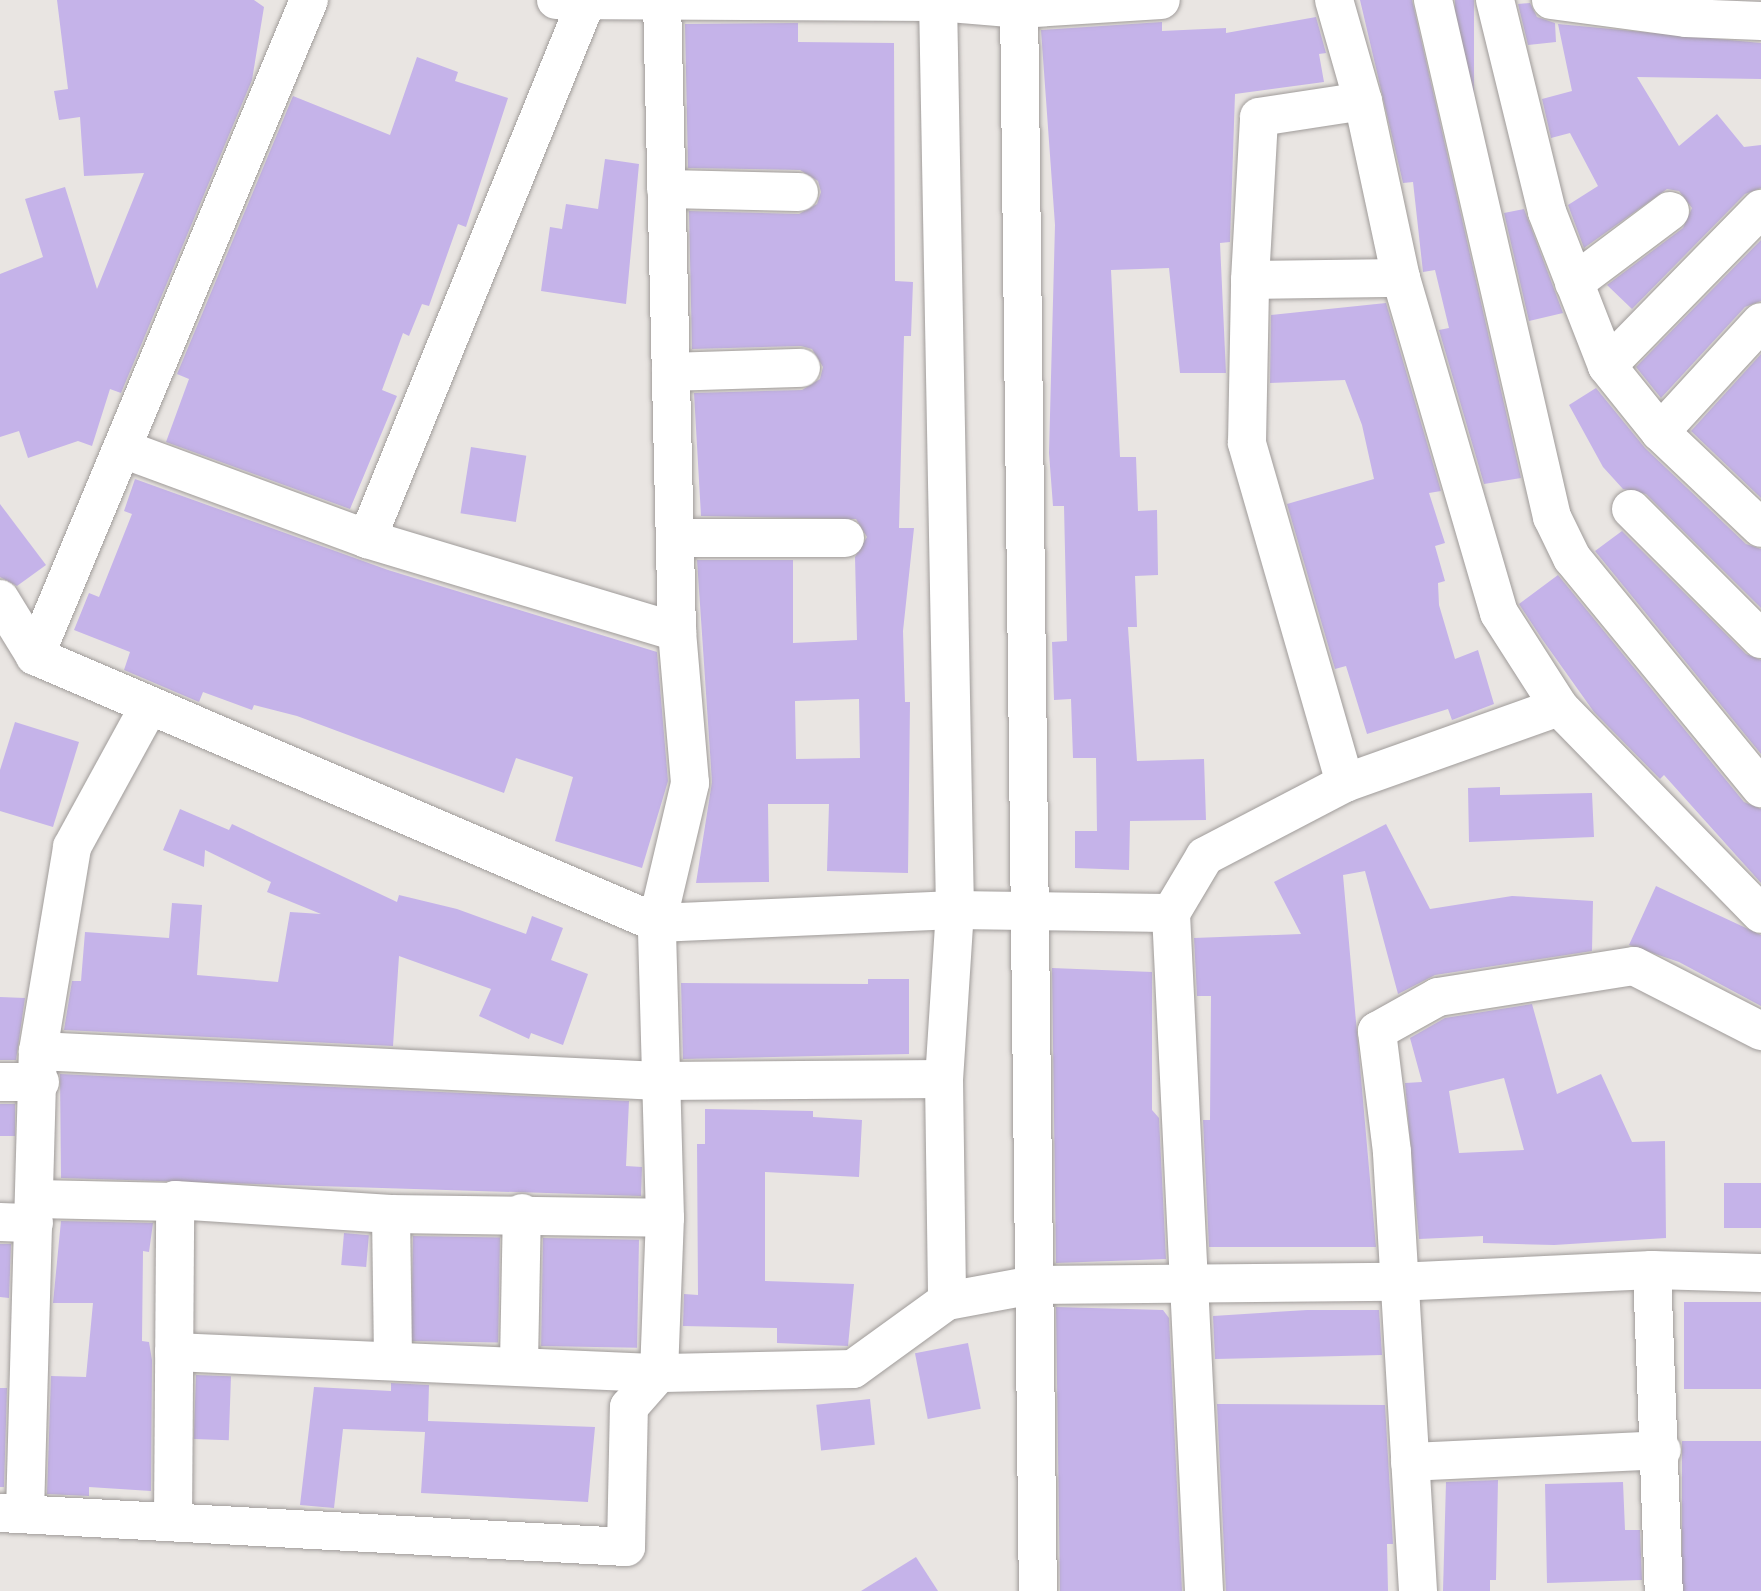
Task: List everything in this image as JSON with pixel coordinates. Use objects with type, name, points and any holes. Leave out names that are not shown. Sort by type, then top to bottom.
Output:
[{"type":"street","points":[[34,656],[124,449],[309,0]]},
{"type":"street","points":[[556,0],[938,1],[1019,4],[1161,0]]},
{"type":"street","points":[[366,539],[587,0]]},
{"type":"street","points":[[1334,0],[1363,101],[1401,278],[1499,613],[1559,707],[1761,914]]},
{"type":"street","points":[[1433,0],[1552,517],[1572,558],[1761,789]]},
{"type":"street","points":[[1495,0],[1525,137],[1574,283],[1607,366],[1660,432],[1761,528]]},
{"type":"street","points":[[1551,0],[1686,19],[1761,21]]},
{"type":"street","points":[[148,708],[72,847],[39,1067],[23,1214],[15,1354],[13,1513],[626,1547],[629,1406],[659,1373],[665,1218],[659,1081],[657,923],[690,783],[677,632],[662,1]]},
{"type":"street","points":[[938,1],[955,910],[944,1079],[947,1301]]},
{"type":"street","points":[[1019,4],[1038,1591]]},
{"type":"street","points":[[1345,783],[1247,443],[1250,279],[1259,117],[1363,101]]},
{"type":"street","points":[[666,189],[799,192]]},
{"type":"street","points":[[1607,366],[1761,209]]},
{"type":"street","points":[[1574,283],[1670,211]]},
{"type":"street","points":[[1250,279],[1401,278]]},
{"type":"street","points":[[1660,432],[1761,323]]},
{"type":"street","points":[[671,372],[801,368]]},
{"type":"street","points":[[124,449],[366,539],[677,632]]},
{"type":"street","points":[[1631,509],[1761,639]]},
{"type":"street","points":[[675,538],[845,538]]},
{"type":"street","points":[[0,598],[34,656],[148,708],[657,923],[955,910],[1171,913]]},
{"type":"street","points":[[1204,1591],[1192,1281],[1171,913],[1205,856],[1345,783],[1559,707]]},
{"type":"street","points":[[1418,1591],[1396,1282],[1392,1152],[1377,1031],[1438,997],[1634,966],[1761,1031]]},
{"type":"street","points":[[0,1082],[39,1067],[659,1081],[944,1079]]},
{"type":"street","points":[[23,1214],[176,1202],[391,1214],[522,1213],[665,1218]]},
{"type":"street","points":[[173,1522],[176,1202]]},
{"type":"street","points":[[519,1363],[522,1213]]},
{"type":"street","points":[[391,1214],[393,1358]]},
{"type":"street","points":[[1652,1270],[1662,1450],[1664,1591]]},
{"type":"street","points":[[174,1352],[519,1363],[659,1373],[853,1368],[947,1301],[1033,1286],[1192,1281],[1396,1282],[1652,1270],[1761,1273]]},
{"type":"street","points":[[579,1368],[629,1406]]},
{"type":"street","points":[[1409,1462],[1662,1450]]},
{"type":"building","points":[[57,0],[254,0],[264,7],[252,80],[121,393],[110,389],[92,446],[78,441],[28,458],[19,431],[0,437],[0,274],[43,257],[25,199],[65,187],[97,289],[144,173],[84,176],[80,117],[59,120],[54,91],[68,89]]},
{"type":"building","points":[[1360,0],[1412,0],[1521,478],[1484,484],[1439,330],[1449,328],[1435,270],[1423,272],[1413,182],[1403,183]]},
{"type":"building","points":[[1455,0],[1474,0],[1474,160],[1455,160]]},
{"type":"building","points":[[1530,3],[1537,17],[1555,23],[1556,42],[1528,45],[1518,4]]},
{"type":"building","points":[[1316,17],[1326,53],[1319,54],[1324,82],[1235,94],[1230,242],[1220,243],[1226,373],[1180,373],[1169,268],[1111,270],[1120,457],[1136,457],[1138,511],[1157,510],[1158,575],[1135,576],[1137,627],[1128,627],[1137,761],[1204,759],[1206,820],[1130,821],[1129,870],[1075,868],[1075,831],[1097,831],[1096,758],[1073,758],[1071,699],[1054,700],[1052,642],[1067,641],[1064,506],[1053,506],[1049,453],[1055,225],[1041,30],[1162,22],[1162,31],[1226,28],[1226,33]]},
{"type":"building","points":[[798,23],[798,42],[894,43],[895,281],[913,282],[911,336],[904,336],[899,528],[914,528],[903,631],[905,702],[910,702],[908,873],[827,871],[829,804],[768,804],[769,882],[696,883],[712,782],[697,560],[793,560],[793,643],[857,640],[855,557],[867,537],[856,519],[701,516],[694,393],[802,390],[820,379],[823,367],[812,349],[801,346],[692,349],[689,211],[799,214],[817,204],[821,192],[818,181],[800,170],[688,168],[685,24]],"holes":[[[859,699],[860,758],[796,759],[795,701]]]},
{"type":"building","points":[[1558,24],[1761,43],[1761,79],[1637,77],[1679,146],[1717,114],[1744,147],[1761,145],[1761,188],[1745,194],[1632,309],[1607,285],[1683,228],[1692,208],[1679,191],[1667,189],[1584,248],[1568,205],[1598,186],[1570,133],[1551,138],[1542,99],[1572,91]]},
{"type":"building","points":[[417,57],[458,72],[455,81],[508,98],[466,227],[458,224],[429,306],[422,304],[409,336],[403,333],[382,390],[397,396],[350,509],[166,442],[189,379],[177,374],[293,96],[390,135]]},
{"type":"building","points":[[605,159],[639,164],[626,304],[541,291],[550,227],[562,229],[566,204],[598,209]]},
{"type":"building","points":[[1524,209],[1563,313],[1529,321],[1504,213]]},
{"type":"building","points":[[1761,240],[1761,301],[1745,307],[1661,398],[1636,367]]},
{"type":"building","points":[[1386,303],[1441,491],[1429,493],[1445,543],[1435,546],[1445,581],[1438,583],[1439,605],[1455,659],[1478,650],[1494,704],[1452,720],[1448,709],[1367,734],[1346,666],[1335,669],[1287,504],[1374,479],[1362,425],[1345,380],[1270,383],[1271,315]]},
{"type":"building","points":[[1761,354],[1761,498],[1691,431]]},
{"type":"building","points":[[1596,388],[1645,448],[1746,544],[1761,549],[1761,608],[1646,494],[1623,489],[1603,467],[1569,405]]},
{"type":"building","points":[[471,447],[526,456],[516,522],[461,513]]},
{"type":"building","points":[[135,479],[388,570],[657,652],[668,781],[642,868],[555,841],[573,777],[516,758],[504,793],[297,716],[254,705],[252,710],[203,692],[199,702],[124,670],[130,652],[74,630],[89,593],[99,597],[132,514],[124,511]]},
{"type":"building","points":[[0,504],[46,565],[17,586],[0,577]]},
{"type":"building","points":[[1622,531],[1746,654],[1761,660],[1761,754],[1595,551]]},
{"type":"building","points":[[1558,575],[1744,802],[1761,809],[1761,883],[1664,775],[1660,779],[1594,712],[1542,639],[1519,604]]},
{"type":"building","points":[[15,722],[79,742],[53,827],[0,811],[0,770]]},
{"type":"building","points":[[1500,787],[1500,795],[1592,793],[1594,837],[1469,842],[1468,788]]},
{"type":"building","points":[[180,809],[229,830],[232,824],[397,902],[399,895],[457,909],[526,934],[532,916],[563,928],[551,960],[588,974],[563,1045],[531,1033],[529,1039],[479,1016],[491,989],[399,956],[393,1046],[64,1030],[72,981],[81,981],[85,932],[169,938],[172,903],[202,905],[197,975],[278,982],[290,912],[321,914],[267,892],[271,882],[205,850],[204,867],[163,850]]},
{"type":"building","points":[[1386,824],[1430,909],[1512,896],[1593,901],[1592,951],[1435,975],[1398,994],[1365,871],[1343,875],[1376,1247],[1209,1247],[1203,1120],[1210,1120],[1211,996],[1197,996],[1194,938],[1301,934],[1274,882]]},
{"type":"building","points":[[1656,886],[1761,935],[1761,1006],[1679,962],[1629,945]]},
{"type":"building","points":[[1052,968],[1152,972],[1152,1110],[1159,1118],[1166,1259],[1056,1263]]},
{"type":"building","points":[[868,979],[909,979],[909,1054],[683,1059],[681,983],[868,984]]},
{"type":"building","points":[[0,997],[25,998],[16,1060],[0,1060]]},
{"type":"building","points":[[1532,1004],[1557,1094],[1601,1074],[1632,1142],[1665,1141],[1666,1238],[1554,1245],[1483,1243],[1483,1236],[1419,1239],[1405,1083],[1422,1082],[1410,1038],[1445,1018]],"holes":[[[1504,1078],[1524,1150],[1459,1153],[1449,1091]]]},
{"type":"building","points":[[60,1074],[629,1101],[626,1166],[642,1167],[641,1196],[61,1178]]},
{"type":"building","points":[[0,1104],[15,1104],[15,1136],[0,1136]]},
{"type":"building","points":[[705,1109],[813,1111],[813,1117],[862,1120],[859,1177],[765,1172],[765,1281],[854,1284],[848,1346],[777,1343],[777,1328],[683,1326],[684,1294],[698,1295],[697,1144],[705,1144]]},
{"type":"building","points":[[1724,1183],[1761,1183],[1761,1228],[1724,1228]]},
{"type":"building","points":[[61,1221],[153,1223],[149,1252],[143,1251],[142,1341],[149,1342],[152,1360],[151,1491],[89,1487],[89,1496],[47,1494],[51,1376],[86,1377],[93,1303],[53,1303]]},
{"type":"building","points":[[344,1233],[369,1235],[366,1267],[341,1265]]},
{"type":"building","points":[[413,1236],[500,1238],[498,1343],[411,1341]]},
{"type":"building","points":[[543,1238],[639,1240],[637,1348],[541,1346]]},
{"type":"building","points":[[0,1244],[11,1244],[9,1298],[0,1297]]},
{"type":"building","points":[[1684,1302],[1761,1302],[1761,1389],[1684,1389]]},
{"type":"building","points":[[1056,1307],[1163,1310],[1169,1318],[1182,1591],[1060,1591]]},
{"type":"building","points":[[1307,1310],[1379,1310],[1382,1355],[1215,1359],[1213,1316]]},
{"type":"building","points":[[968,1343],[981,1409],[928,1419],[915,1353]]},
{"type":"building","points":[[196,1375],[231,1376],[229,1440],[194,1439]]},
{"type":"building","points":[[391,1383],[429,1385],[428,1421],[595,1427],[588,1502],[421,1493],[425,1432],[343,1429],[334,1508],[300,1505],[314,1387],[391,1391]]},
{"type":"building","points":[[0,1388],[7,1388],[4,1487],[0,1487]]},
{"type":"building","points":[[870,1399],[875,1445],[821,1450],[816,1405]]},
{"type":"building","points":[[1217,1404],[1385,1405],[1393,1544],[1387,1544],[1388,1591],[1226,1591]]},
{"type":"building","points":[[1682,1441],[1761,1441],[1761,1591],[1682,1591]]},
{"type":"building","points":[[1498,1480],[1496,1580],[1490,1580],[1490,1591],[1443,1591],[1446,1482]]},
{"type":"building","points":[[1623,1482],[1625,1530],[1640,1530],[1642,1580],[1547,1583],[1545,1484]]},
{"type":"building","points":[[916,1557],[938,1591],[861,1591]]}]
